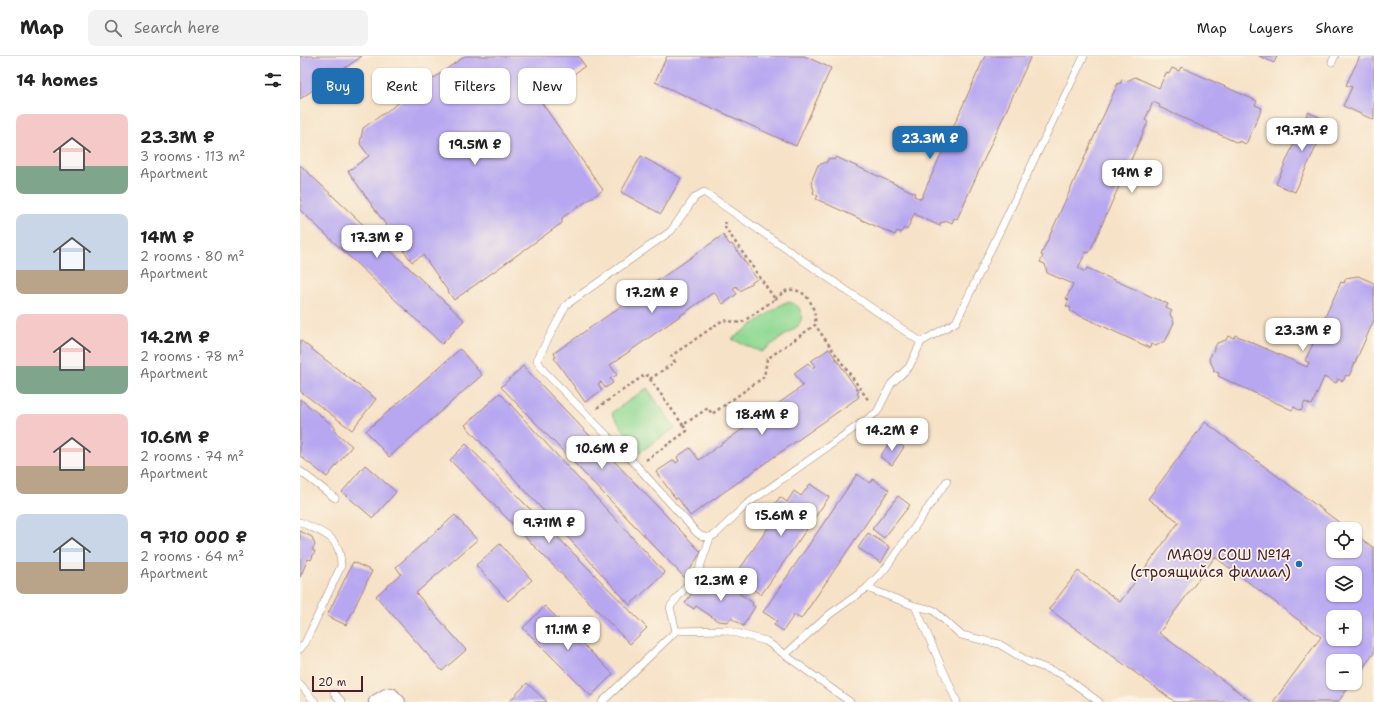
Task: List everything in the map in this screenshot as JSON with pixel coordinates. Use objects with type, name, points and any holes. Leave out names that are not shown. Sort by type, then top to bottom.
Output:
[{"type":"street","points":[[376,702],[386,696],[391,696],[398,702]]},
{"type":"lane","points":[[676,631],[670,606],[699,570],[710,538],[747,504],[876,412],[891,384],[909,367],[921,342],[956,322],[1084,56]]},
{"type":"lane","points":[[710,538],[703,537],[697,533],[637,466],[544,372],[537,360],[566,305],[671,231],[699,193],[704,192],[710,194],[921,342]]},
{"type":"lane","points":[[300,471],[335,498]]},
{"type":"lane","points":[[785,655],[830,614],[867,588],[885,569],[947,481]]},
{"type":"lane","points":[[300,522],[331,537],[338,546],[341,561],[338,573],[300,649]]},
{"type":"lane","points":[[867,588],[915,606],[933,610],[961,635],[999,644],[1029,662],[1061,674],[1099,702]]},
{"type":"lane","points":[[915,606],[957,702]]},
{"type":"lane","points":[[602,702],[676,631],[725,630],[766,642],[850,702]]},
{"type":"lane","points":[[300,684],[315,702]]},
{"type":"lane","points":[[334,693],[342,702]]},
{"type":"path","points":[[732,210],[724,226],[775,298]]},
{"type":"path","points":[[650,380],[675,362],[671,356],[723,320],[741,323],[787,290],[806,296],[815,309],[816,325],[876,412]]},
{"type":"path","points":[[683,425],[708,408],[712,414],[764,377],[767,360],[816,325]]},
{"type":"path","points":[[587,415],[646,374],[687,431],[637,466]]},
{"type":"green space","points":[[787,302],[792,303],[800,310],[801,318],[798,326],[761,352],[732,339],[782,304]]},
{"type":"green space","points":[[647,388],[675,428],[640,452],[612,414],[614,411]]},
{"type":"building","points":[[300,56],[362,56],[345,68],[312,68],[312,91],[300,99]]},
{"type":"building","points":[[465,56],[578,56],[585,66],[576,72],[576,68],[518,68],[518,104],[543,104],[603,190],[562,218],[562,223],[454,300],[423,255],[412,262],[348,171],[369,156],[360,144],[363,128],[397,104],[432,104],[432,79],[440,74],[440,104],[510,104],[510,68],[448,68]]},
{"type":"building","points":[[667,56],[804,56],[831,68],[796,146],[655,82]]},
{"type":"building","points":[[985,56],[1031,56],[957,219],[954,218],[952,223],[948,221],[940,223],[940,226],[916,215],[915,212],[907,230],[904,228],[901,233],[897,231],[895,235],[816,199],[818,196],[813,193],[814,190],[811,182],[818,165],[827,162],[829,158],[834,160],[836,157],[915,193],[914,196],[921,199]]},
{"type":"building","points":[[1259,56],[1277,56],[1274,63]]},
{"type":"building","points":[[1360,56],[1374,56],[1374,120],[1343,106],[1352,87],[1346,85]]},
{"type":"building","points":[[1181,67],[1257,101],[1255,105],[1262,108],[1246,144],[1239,141],[1238,143],[1159,107],[1160,105],[1153,102],[1145,120],[1148,122],[1089,253],[1086,252],[1078,268],[1085,272],[1087,268],[1168,304],[1166,308],[1172,311],[1170,314],[1174,322],[1166,340],[1156,346],[1151,344],[1150,348],[1070,311],[1071,308],[1066,306],[1069,300],[1066,299],[1073,284],[1047,273],[1045,264],[1040,262],[1043,256],[1041,255],[1118,83],[1120,84],[1122,79],[1127,81],[1135,77],[1159,88],[1166,73],[1169,74],[1172,68],[1179,71]]},
{"type":"building","points":[[1308,112],[1328,121],[1295,192],[1276,184]]},
{"type":"building","points":[[641,156],[681,178],[661,214],[621,192]]},
{"type":"building","points":[[300,165],[464,320],[442,344],[300,210]]},
{"type":"building","points":[[723,235],[730,245],[732,244],[757,279],[740,291],[736,286],[733,289],[737,294],[723,304],[714,292],[610,365],[617,375],[610,379],[613,383],[605,388],[601,382],[598,384],[602,390],[585,402],[554,358],[556,357],[554,353]]},
{"type":"building","points":[[1358,276],[1374,283],[1374,320],[1349,376],[1346,375],[1343,381],[1338,379],[1336,383],[1324,377],[1312,405],[1305,402],[1301,411],[1294,407],[1292,410],[1218,376],[1219,373],[1213,371],[1214,369],[1209,359],[1217,343],[1226,340],[1228,336],[1234,338],[1235,335],[1307,367],[1309,362],[1305,361],[1341,282],[1344,283],[1346,278]]},
{"type":"building","points":[[300,340],[376,399],[352,430],[300,391]]},
{"type":"building","points":[[460,349],[482,375],[389,457],[366,431]]},
{"type":"building","points":[[829,349],[859,392],[857,393],[859,397],[690,516],[678,498],[676,499],[656,472],[674,460],[676,463],[679,461],[677,457],[690,448],[699,460],[803,386],[794,373],[808,363],[812,368],[815,366],[811,361]]},
{"type":"building","points":[[523,366],[701,552],[685,578],[501,387]]},
{"type":"building","points":[[500,393],[665,573],[630,605],[465,425]]},
{"type":"building","points":[[300,399],[336,428],[334,431],[352,446],[327,477],[300,456]]},
{"type":"building","name":"МАОУ СОШ №14 (строящийся филиал)","points":[[1205,422],[1339,522],[1326,522],[1326,558],[1362,558],[1362,539],[1374,548],[1374,653],[1362,669],[1362,654],[1326,654],[1326,690],[1347,690],[1338,702],[1273,702],[1321,637],[1215,557],[1159,633],[1252,702],[1175,702],[1049,609],[1078,571],[1120,602],[1179,522],[1148,499]]},
{"type":"building","points":[[892,439],[904,447],[892,465],[880,457]]},
{"type":"building","points":[[466,444],[647,628],[630,644],[450,460]]},
{"type":"building","points":[[365,465],[396,492],[373,518],[342,492]]},
{"type":"building","points":[[857,474],[870,483],[873,479],[889,490],[801,619],[794,615],[783,631],[774,625],[777,621],[763,612]]},
{"type":"building","points":[[810,484],[829,497],[761,595],[735,576],[772,522],[765,517],[780,497],[787,502],[794,491],[801,496]]},
{"type":"building","points":[[898,496],[910,505],[884,538],[872,529]]},
{"type":"building","points":[[455,515],[477,540],[416,593],[466,650],[442,671],[376,596],[401,574],[396,567]]},
{"type":"building","points":[[300,531],[312,537],[315,545],[312,550],[315,551],[311,560],[308,559],[300,577]]},
{"type":"building","points":[[868,533],[890,547],[881,563],[858,548]]},
{"type":"building","points":[[500,544],[532,580],[508,601],[476,565]]},
{"type":"building","points":[[353,562],[372,571],[346,625],[327,616]]},
{"type":"building","points":[[713,575],[753,603],[752,605],[755,607],[743,626],[731,618],[728,622],[718,621],[696,606],[694,609],[685,603],[700,582],[706,586]]},
{"type":"building","points":[[545,606],[613,674],[591,696],[523,628]]},
{"type":"building","points":[[527,683],[547,702],[509,702]]},
{"type":"place","name":"МАОУ СОШ №14 (строящийся филиал)","points":[[1299,564]]}]
